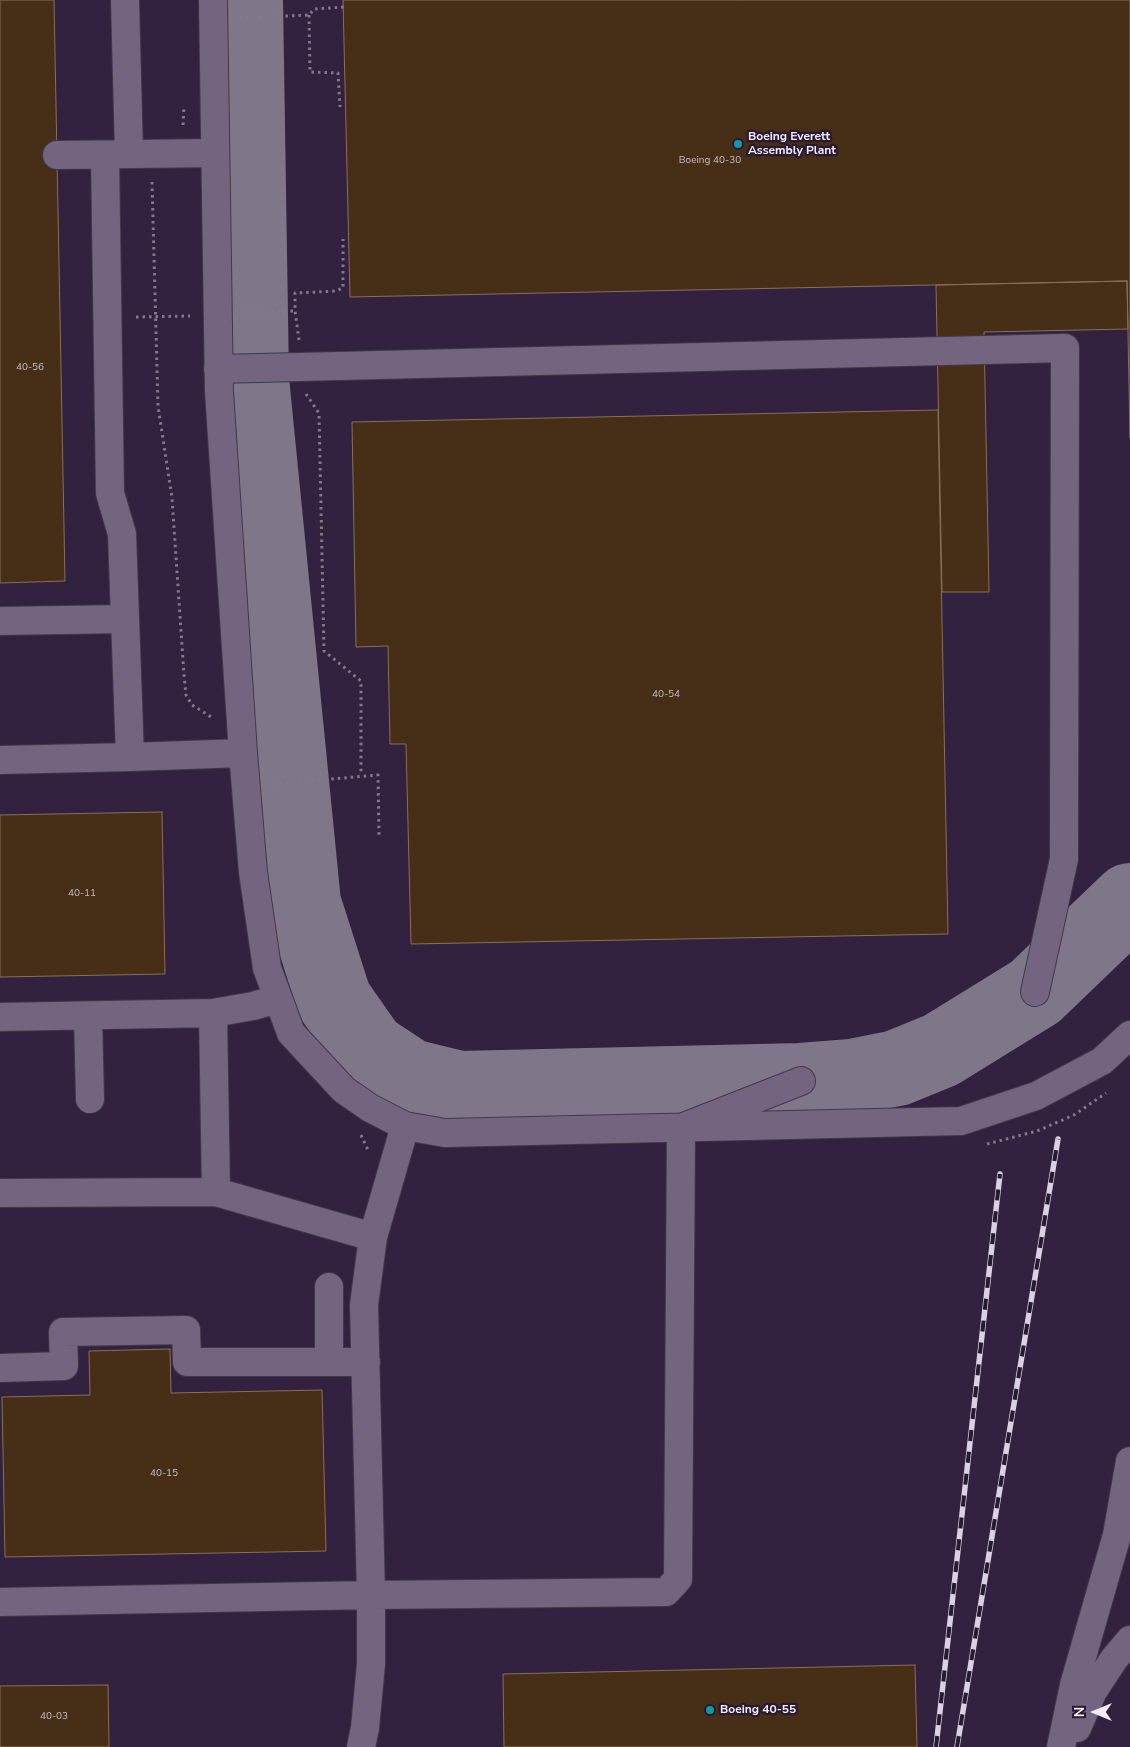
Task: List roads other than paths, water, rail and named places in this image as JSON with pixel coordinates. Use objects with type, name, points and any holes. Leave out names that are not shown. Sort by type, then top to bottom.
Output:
[{"type":"lane","points":[[125,0],[117,154],[110,493],[122,534],[130,758]]},
{"type":"lane","points":[[213,8],[218,369],[243,753],[253,872],[267,968],[291,1033],[344,1090],[370,1108],[405,1126],[445,1134],[961,1121],[1036,1096],[1102,1062],[1130,1035]]},
{"type":"lane","points":[[56,155],[215,153]]},
{"type":"lane","points":[[218,369],[1065,348],[1064,859],[1035,992]]},
{"type":"lane","points":[[0,621],[125,619]]},
{"type":"lane","points":[[0,760],[130,758],[243,753]]},
{"type":"lane","points":[[0,1017],[213,1013],[253,1006],[278,999]]},
{"type":"lane","points":[[213,1013],[216,1192]]},
{"type":"lane","points":[[88,1016],[90,1099]]},
{"type":"lane","points":[[681,1128],[801,1081]]},
{"type":"lane","points":[[361,1747],[365,1728],[371,1664],[364,1305],[373,1237],[405,1126]]},
{"type":"lane","points":[[0,1602],[666,1592],[678,1579],[681,1128]]},
{"type":"lane","points":[[0,1193],[216,1192],[373,1237]]},
{"type":"lane","points":[[329,1287],[329,1362]]},
{"type":"lane","points":[[0,1368],[64,1366],[63,1332],[186,1330],[187,1362],[366,1362]]},
{"type":"lane","points":[[1061,1747],[1074,1685],[1117,1535],[1130,1462]]},
{"type":"lane","points":[[1068,1747],[1093,1691],[1114,1659],[1130,1640]]},
{"type":"railway","points":[[957,1747],[1058,1139]]},
{"type":"railway","points":[[936,1747],[1000,1174]]},
{"type":"place","name":"Boeing Everett Assembly Plant","points":[[738,144]]},
{"type":"place","name":"Boeing 40-55","points":[[710,1710]]}]
